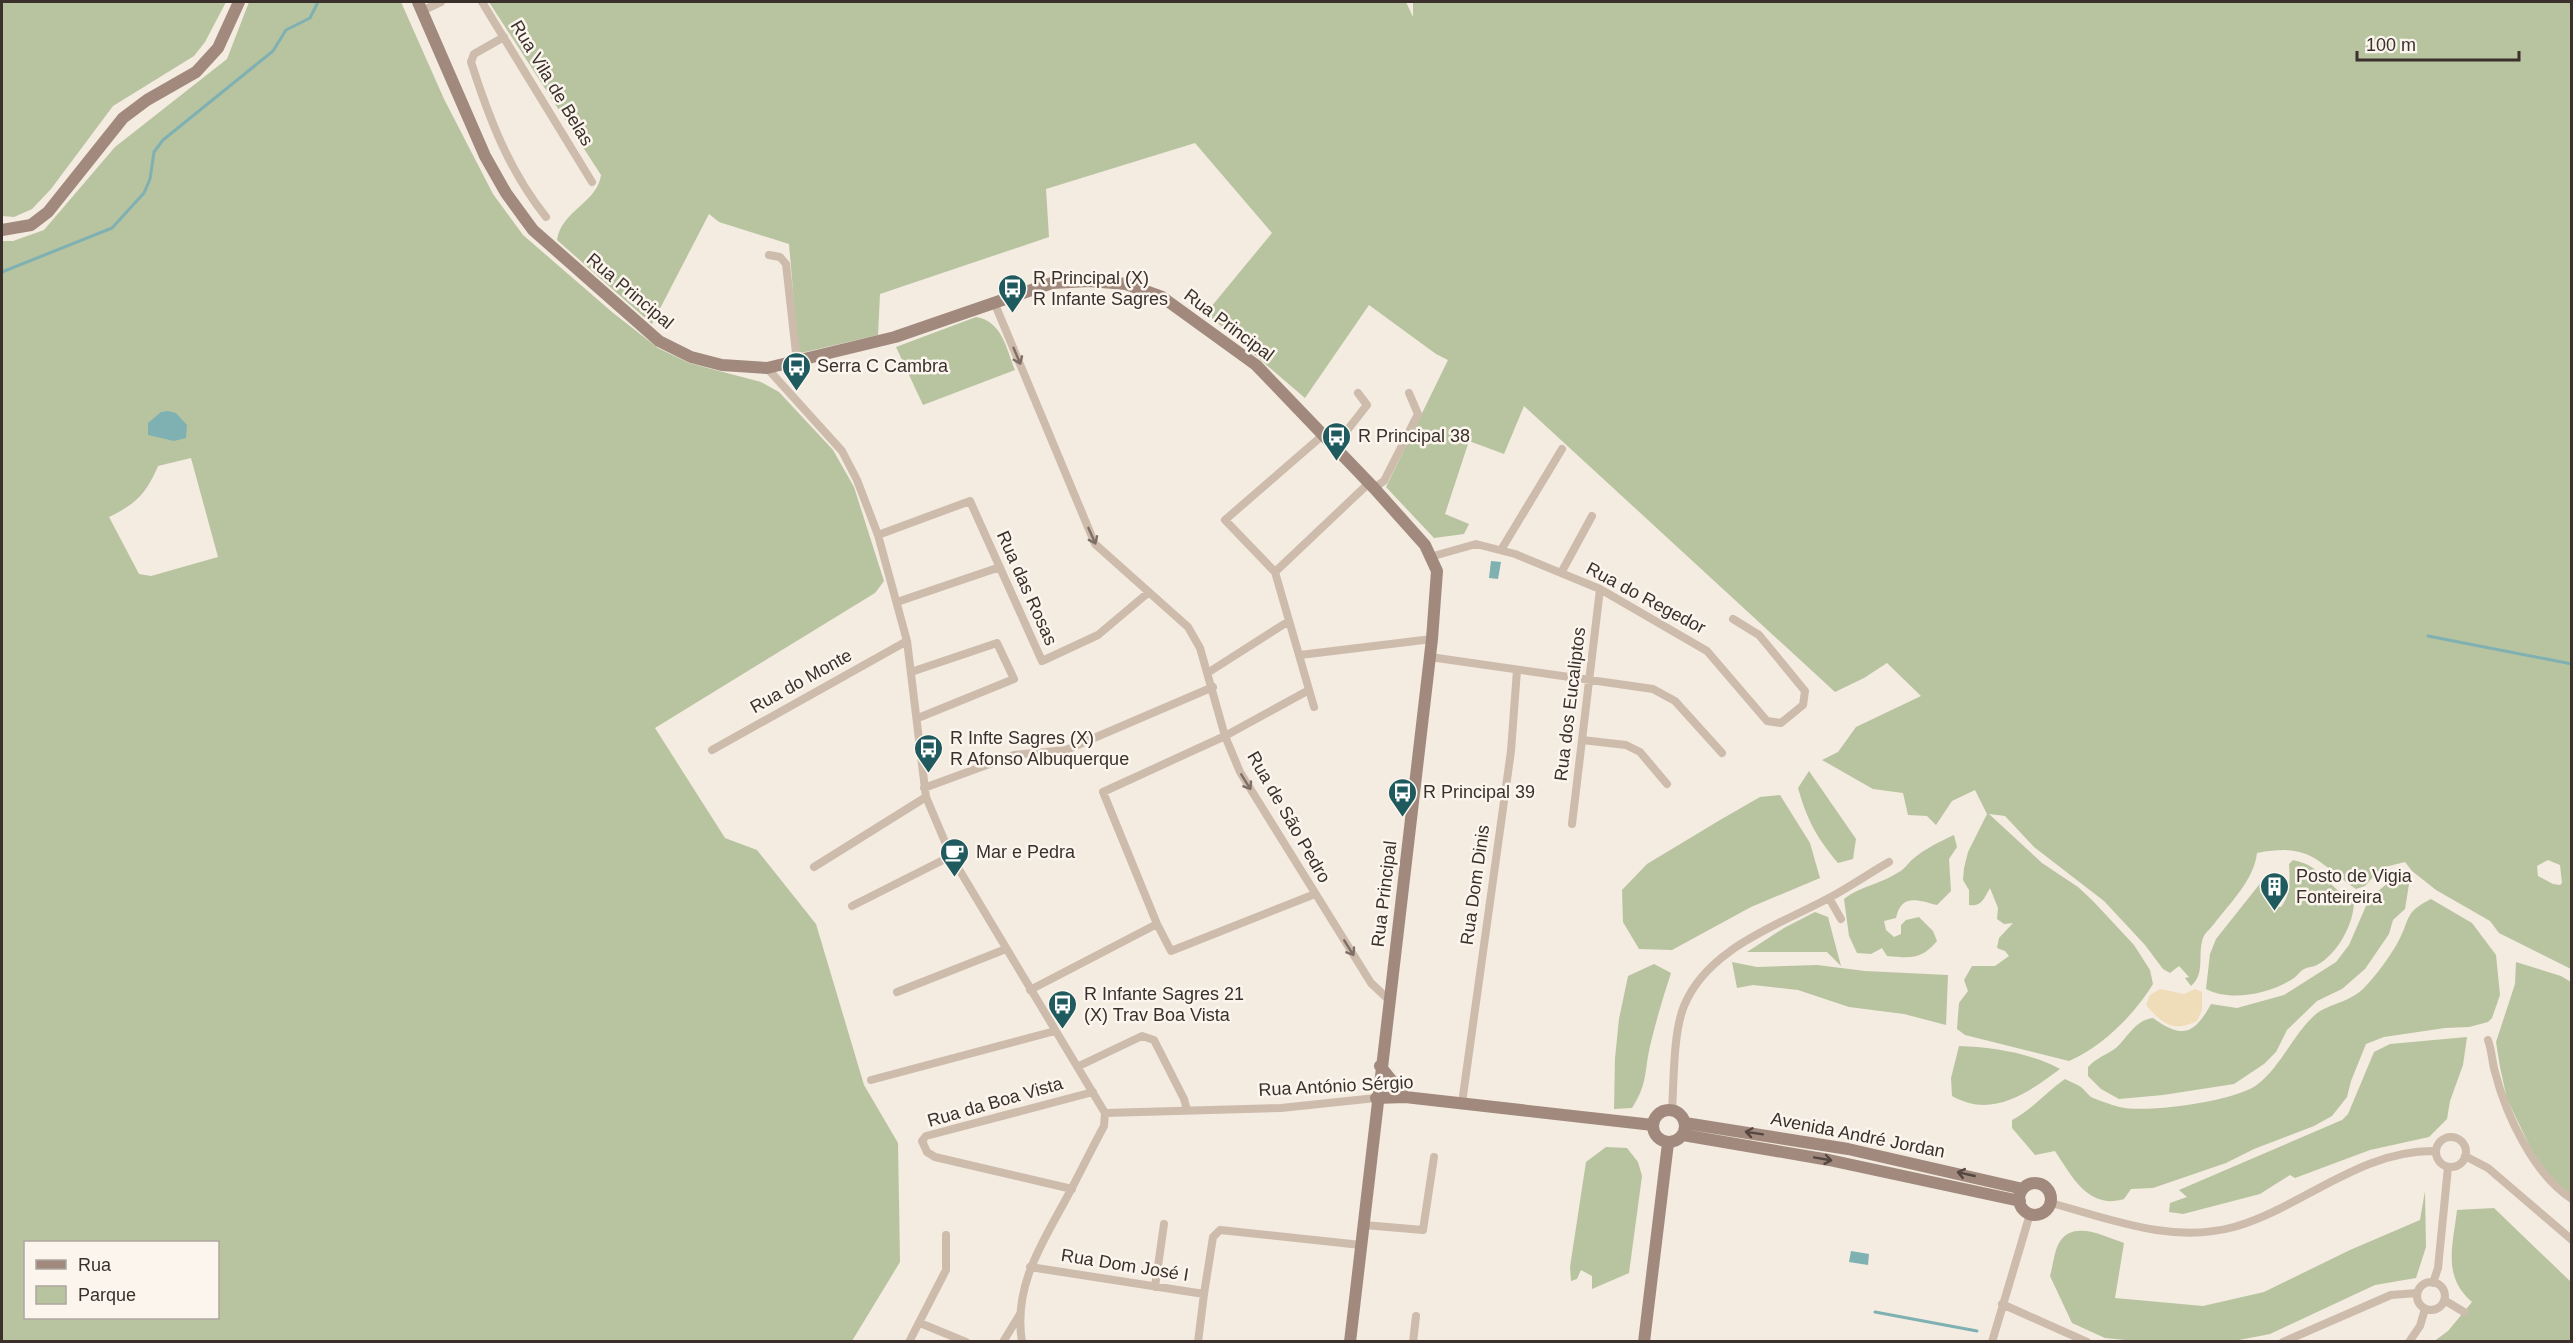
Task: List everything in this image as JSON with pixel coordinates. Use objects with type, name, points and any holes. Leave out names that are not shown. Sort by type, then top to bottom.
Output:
[{"type":"street","points":[[2,230],[31,225],[48,212],[123,118],[147,100],[196,72],[218,48],[239,2]]},
{"type":"street","points":[[424,4],[441,2]]},
{"type":"street","name":"Rua Vila de Belas","points":[[482,2],[592,182]]},
{"type":"street","name":"Rua Principal","points":[[424,4],[485,156],[506,193],[533,230],[642,327],[675,350],[722,365],[767,368],[895,337],[1052,283],[1089,281],[1126,284],[1162,297],[1256,365],[1372,485],[1425,545],[1437,571],[1432,639],[1376,1098],[1350,1341]]},
{"type":"street","points":[[504,37],[474,54],[471,62],[490,119],[518,177],[546,217]]},
{"type":"street","points":[[769,255],[780,257],[786,264],[797,362]]},
{"type":"street","name":"Rua de São Pedro","points":[[994,302],[1095,544],[1188,627],[1200,648],[1209,672],[1225,736],[1240,772],[1371,983],[1389,1000]]},
{"type":"street","points":[[767,368],[842,451],[857,480],[878,535],[907,641],[918,718],[925,793],[951,856],[1030,990],[1079,1066],[1105,1113],[1104,1125],[1030,1267],[1022,1292],[1020,1314],[1022,1341]]},
{"type":"street","points":[[1334,447],[1367,405],[1358,393]]},
{"type":"street","points":[[1275,572],[1372,485],[1384,481],[1418,414],[1409,393]]},
{"type":"street","points":[[1314,707],[1275,572],[1225,520],[1323,435]]},
{"type":"street","points":[[1501,550],[1562,449]]},
{"type":"street","name":"Rua das Rosas","points":[[878,535],[970,501],[1042,661],[1098,635],[1149,592]]},
{"type":"street","points":[[1561,573],[1592,516]]},
{"type":"street","name":"Rua do Regedor","points":[[1430,557],[1476,544],[1501,550],[1600,589],[1707,651],[1767,721],[1780,723],[1803,705],[1805,691],[1759,634],[1733,619]]},
{"type":"street","points":[[897,602],[1000,567]]},
{"type":"street","name":"Rua dos Eucaliptos","points":[[1572,824],[1600,589]]},
{"type":"street","points":[[1209,672],[1289,621]]},
{"type":"street","points":[[1300,655],[1432,639]]},
{"type":"street","name":"Rua do Monte","points":[[712,750],[907,641]]},
{"type":"street","points":[[911,672],[997,643],[1014,679],[918,718]]},
{"type":"street","points":[[1430,657],[1653,688],[1675,701],[1722,753]]},
{"type":"street","name":"Rua Dom Dinis","points":[[1462,1103],[1511,752],[1517,670]]},
{"type":"street","points":[[813,867],[925,793],[1014,755],[1066,750],[1213,687]]},
{"type":"street","points":[[1309,690],[1225,736],[1103,792],[1157,924],[1171,951],[1315,894]]},
{"type":"street","points":[[1582,740],[1626,745],[1640,752],[1667,784]]},
{"type":"street","points":[[852,906],[951,856]]},
{"type":"street","points":[[1672,1110],[1677,1042],[1683,1007],[1694,987],[1710,967],[1728,953],[1829,898],[1889,862]]},
{"type":"street","points":[[1829,898],[1841,919]]},
{"type":"street","points":[[1030,990],[1157,924]]},
{"type":"street","points":[[897,992],[1006,949]]},
{"type":"street","points":[[871,1080],[1055,1031]]},
{"type":"street","points":[[1079,1066],[1142,1036],[1154,1040],[1184,1099],[1187,1110]]},
{"type":"street","points":[[2488,1040],[2495,1072],[2509,1111],[2530,1155],[2549,1181],[2571,1199]]},
{"type":"street","points":[[1380,1066],[1405,1097]]},
{"type":"street","name":"Rua da Boa Vista","points":[[1072,1189],[935,1157],[927,1152],[922,1141],[926,1136],[1093,1092]]},
{"type":"street","name":"Rua António Sérgio","points":[[1105,1113],[1281,1108],[1405,1097],[1653,1125]]},
{"type":"street","points":[[1672,1110],[1678,1113],[1684,1129],[1679,1140],[1668,1143],[1657,1137],[1653,1125],[1659,1113],[1672,1110]]},
{"type":"street","name":"Avenida André Jordan","points":[[1684,1129],[1829,1160],[2021,1195]]},
{"type":"street","points":[[2448,1167],[2439,1161],[2436,1151],[2441,1140],[2453,1137],[2463,1144],[2465,1156]]},
{"type":"street","points":[[1644,1341],[1668,1143]]},
{"type":"street","points":[[2051,1203],[2134,1227],[2186,1233],[2232,1227],[2270,1214],[2355,1168],[2398,1153],[2436,1151]]},
{"type":"street","points":[[2448,1167],[2458,1164],[2465,1156]]},
{"type":"street","points":[[2465,1156],[2488,1168],[2571,1240]]},
{"type":"street","points":[[1364,1225],[1423,1230],[1434,1157]]},
{"type":"street","points":[[2433,1282],[2438,1268],[2448,1167]]},
{"type":"street","points":[[2033,1182],[2045,1186],[2050,1191],[2051,1203],[2043,1213],[2030,1214],[2021,1206],[2021,1195],[2033,1182]]},
{"type":"street","points":[[1992,1341],[2030,1214]]},
{"type":"street","points":[[1155,1287],[1164,1224]]},
{"type":"street","points":[[1204,1294],[1213,1237],[1220,1230],[1361,1245]]},
{"type":"street","points":[[909,1341],[946,1270],[946,1235]]},
{"type":"street","name":"Rua Dom José I","points":[[1030,1267],[1204,1294],[1198,1341]]},
{"type":"street","points":[[2283,1341],[2391,1295],[2417,1293],[2425,1284],[2433,1282],[2441,1287],[2444,1300],[2464,1312]]},
{"type":"street","points":[[2417,1293],[2419,1302],[2425,1309],[2434,1310],[2444,1300]]},
{"type":"street","points":[[2002,1304],[2087,1341]]},
{"type":"street","points":[[2409,1341],[2420,1326],[2425,1309]]},
{"type":"street","points":[[1003,1341],[1020,1314]]},
{"type":"street","points":[[1413,1341],[1416,1316]]},
{"type":"street","points":[[920,1323],[966,1341]]},
{"type":"green space","points":[[2,2],[226,2],[205,42],[194,56],[113,106],[51,189],[32,209],[14,217],[2,216]]},
{"type":"green space","points":[[249,2],[401,2],[444,99],[493,194],[523,235],[612,312],[658,348],[689,363],[761,382],[779,392],[833,450],[854,487],[884,581],[875,593],[655,728],[725,838],[757,850],[816,924],[864,1085],[898,1143],[900,1262],[852,1341],[2,1341],[2,241],[13,241],[44,230],[115,147],[227,59]],"holes":[[[191,458],[218,557],[151,576],[139,574],[109,517],[139,497],[158,466]]]},
{"type":"green space","points":[[489,2],[1406,2],[1413,17],[1413,2],[2571,2],[2571,969],[2499,933],[2490,921],[2436,890],[2412,871],[2405,862],[2381,868],[2365,886],[2356,889],[2311,856],[2289,850],[2275,850],[2257,853],[2246,882],[2204,936],[2201,944],[2200,970],[2196,981],[2191,986],[2185,978],[2189,977],[2179,966],[2170,973],[2163,969],[2145,945],[2104,901],[2034,847],[2005,816],[1989,814],[2042,863],[2078,887],[2093,901],[2134,945],[2150,970],[2153,984],[2116,1029],[2105,1039],[2069,1061],[1965,1035],[1957,1029],[1959,1003],[1968,991],[1964,980],[1972,966],[1995,966],[2009,956],[2005,951],[1997,948],[1999,938],[2013,923],[2004,924],[1997,919],[1998,908],[1990,888],[1980,903],[1969,905],[1969,890],[1963,880],[1964,868],[1968,852],[1987,814],[1975,790],[1952,801],[1936,825],[1927,816],[1908,815],[1903,793],[1873,789],[1822,760],[1838,752],[1856,727],[1921,696],[1887,663],[1864,678],[1835,692],[1524,406],[1504,454],[1469,441],[1445,514],[1469,524],[1464,534],[1434,538],[1386,487],[1448,360],[1436,354],[1369,305],[1305,398],[1206,313],[1272,233],[1195,143],[1046,189],[1049,237],[880,294],[878,335],[801,353],[798,349],[789,244],[719,222],[709,214],[652,324],[557,240],[565,221],[587,200],[601,175]],"holes":[[[2548,860],[2560,865],[2562,883],[2560,885],[2538,876],[2537,866]]]},
{"type":"green space","points":[[976,317],[992,324],[997,330],[1006,345],[1015,370],[923,405],[896,347]]},
{"type":"green space","points":[[1809,771],[1856,839],[1853,859],[1838,863],[1813,828],[1798,788]]},
{"type":"green space","points":[[1780,795],[1810,843],[1820,878],[1751,907],[1672,950],[1639,949],[1623,922],[1622,890],[1647,864],[1720,820],[1760,797]]},
{"type":"green space","points":[[1954,835],[1957,847],[1949,859],[1951,891],[1937,905],[1917,900],[1906,902],[1898,910],[1896,918],[1884,921],[1886,930],[1894,937],[1901,934],[1901,925],[1906,920],[1919,917],[1933,931],[1937,941],[1926,952],[1915,956],[1887,956],[1882,948],[1871,954],[1857,953],[1849,936],[1844,899],[1892,876],[1923,852]]},
{"type":"green space","points":[[2293,860],[2313,868],[2337,890],[2354,899],[2352,917],[2338,945],[2325,960],[2317,965],[2304,969],[2284,984],[2262,992],[2226,995],[2206,989],[2210,954],[2216,939],[2266,876],[2272,905],[2281,907],[2288,892],[2289,864]]},
{"type":"green space","points":[[2397,875],[2409,884],[2405,909],[2393,920],[2389,934],[2365,969],[2342,989],[2317,1001],[2287,1030],[2276,1052],[2264,1064],[2234,1084],[2119,1099],[2101,1089],[2088,1076],[2088,1067],[2091,1064],[2116,1048],[2137,1025],[2147,1019],[2153,1018],[2163,1025],[2180,1031],[2193,1028],[2211,1004],[2237,1008],[2284,995],[2336,962],[2349,945],[2369,899]]},
{"type":"green space","points":[[2431,899],[2472,923],[2496,955],[2500,995],[2492,1018],[2488,1022],[2469,1027],[2445,1028],[2384,1037],[2366,1044],[2347,1097],[2332,1116],[2314,1126],[2254,1149],[2226,1163],[2153,1188],[2131,1189],[2124,1199],[2111,1201],[2100,1200],[2082,1188],[2055,1151],[2035,1155],[2012,1128],[2012,1120],[2065,1079],[2081,1087],[2091,1097],[2113,1105],[2146,1109],[2211,1101],[2231,1096],[2258,1084],[2316,1014],[2352,997],[2364,988],[2392,952],[2412,912]]},
{"type":"green space","points":[[1815,912],[1828,917],[1841,966],[1827,952],[1747,952],[1784,928]]},
{"type":"green space","points":[[1732,962],[1757,967],[1817,965],[1865,971],[1948,975],[1946,1025],[1904,1014],[1849,1007],[1798,990],[1753,985],[1737,988]]},
{"type":"green space","points":[[2516,962],[2561,976],[2571,982],[2571,1194],[2551,1179],[2533,1153],[2507,1099],[2496,1042],[2515,984]]},
{"type":"green space","points":[[1654,964],[1671,973],[1652,1037],[1643,1085],[1632,1108],[1614,1109],[1615,1058],[1619,1019],[1628,976]]},
{"type":"green space","points":[[2467,1037],[2463,1065],[2450,1101],[2447,1119],[2429,1137],[2370,1150],[2295,1178],[2290,1175],[2260,1194],[2183,1214],[2169,1212],[2170,1203],[2187,1197],[2179,1190],[2342,1120],[2348,1114],[2374,1052],[2390,1044]]},
{"type":"green space","points":[[1959,1046],[2011,1052],[2049,1063],[2060,1069],[2035,1087],[2009,1100],[1981,1105],[1967,1102],[1952,1096],[1951,1078]]},
{"type":"green space","points":[[1606,1147],[1627,1148],[1638,1162],[1642,1176],[1629,1273],[1592,1289],[1592,1276],[1581,1270],[1577,1279],[1571,1281],[1570,1267],[1586,1162]]},
{"type":"green space","points":[[2425,1191],[2426,1247],[2416,1278],[2375,1285],[2270,1334],[2234,1341],[2135,1341],[2105,1338],[2072,1323],[2050,1276],[2057,1247],[2065,1236],[2072,1232],[2090,1232],[2124,1243],[2115,1298],[2203,1306],[2264,1292],[2350,1250],[2420,1220]]},
{"type":"green space","points":[[2494,1208],[2571,1282],[2571,1341],[2433,1342],[2448,1331],[2472,1302],[2456,1282],[2453,1271],[2452,1248],[2457,1210]]},
{"type":"sand","points":[[2160,989],[2184,994],[2195,989],[2202,992],[2202,1010],[2197,1021],[2174,1026],[2157,1017],[2146,1005],[2150,995]]},
{"type":"water","points":[[161,412],[176,413],[187,425],[186,438],[174,441],[148,435],[148,423]]},
{"type":"water","points":[[1491,561],[1501,562],[1498,579],[1489,578]]},
{"type":"water","points":[[1851,1251],[1869,1254],[1868,1265],[1849,1262]]},
{"type":"waterway","points":[[2,272],[112,228],[144,193],[150,179],[154,152],[163,140],[273,51],[286,30],[310,18],[318,2]]},
{"type":"waterway","points":[[2428,636],[2572,664]]},
{"type":"waterway","points":[[1875,1312],[1977,1331]]},
{"type":"place","name":"R Principal (X) R Infante Sagres","points":[[1012,314]]},
{"type":"place","name":"Serra C Cambra","points":[[796,392]]},
{"type":"place","name":"R Principal 38","points":[[1337,462]]},
{"type":"place","name":"R Infte Sagres (X) R Afonso Albuquerque","points":[[929,774]]},
{"type":"place","name":"R Principal 39","points":[[1402,818]]},
{"type":"place","name":"Mar e Pedra","points":[[955,878]]},
{"type":"place","name":"Posto de Vigia Fonteireira","points":[[2275,912]]},
{"type":"place","name":"R Infante Sagres 21 (X) Trav Boa Vista","points":[[1063,1030]]}]
